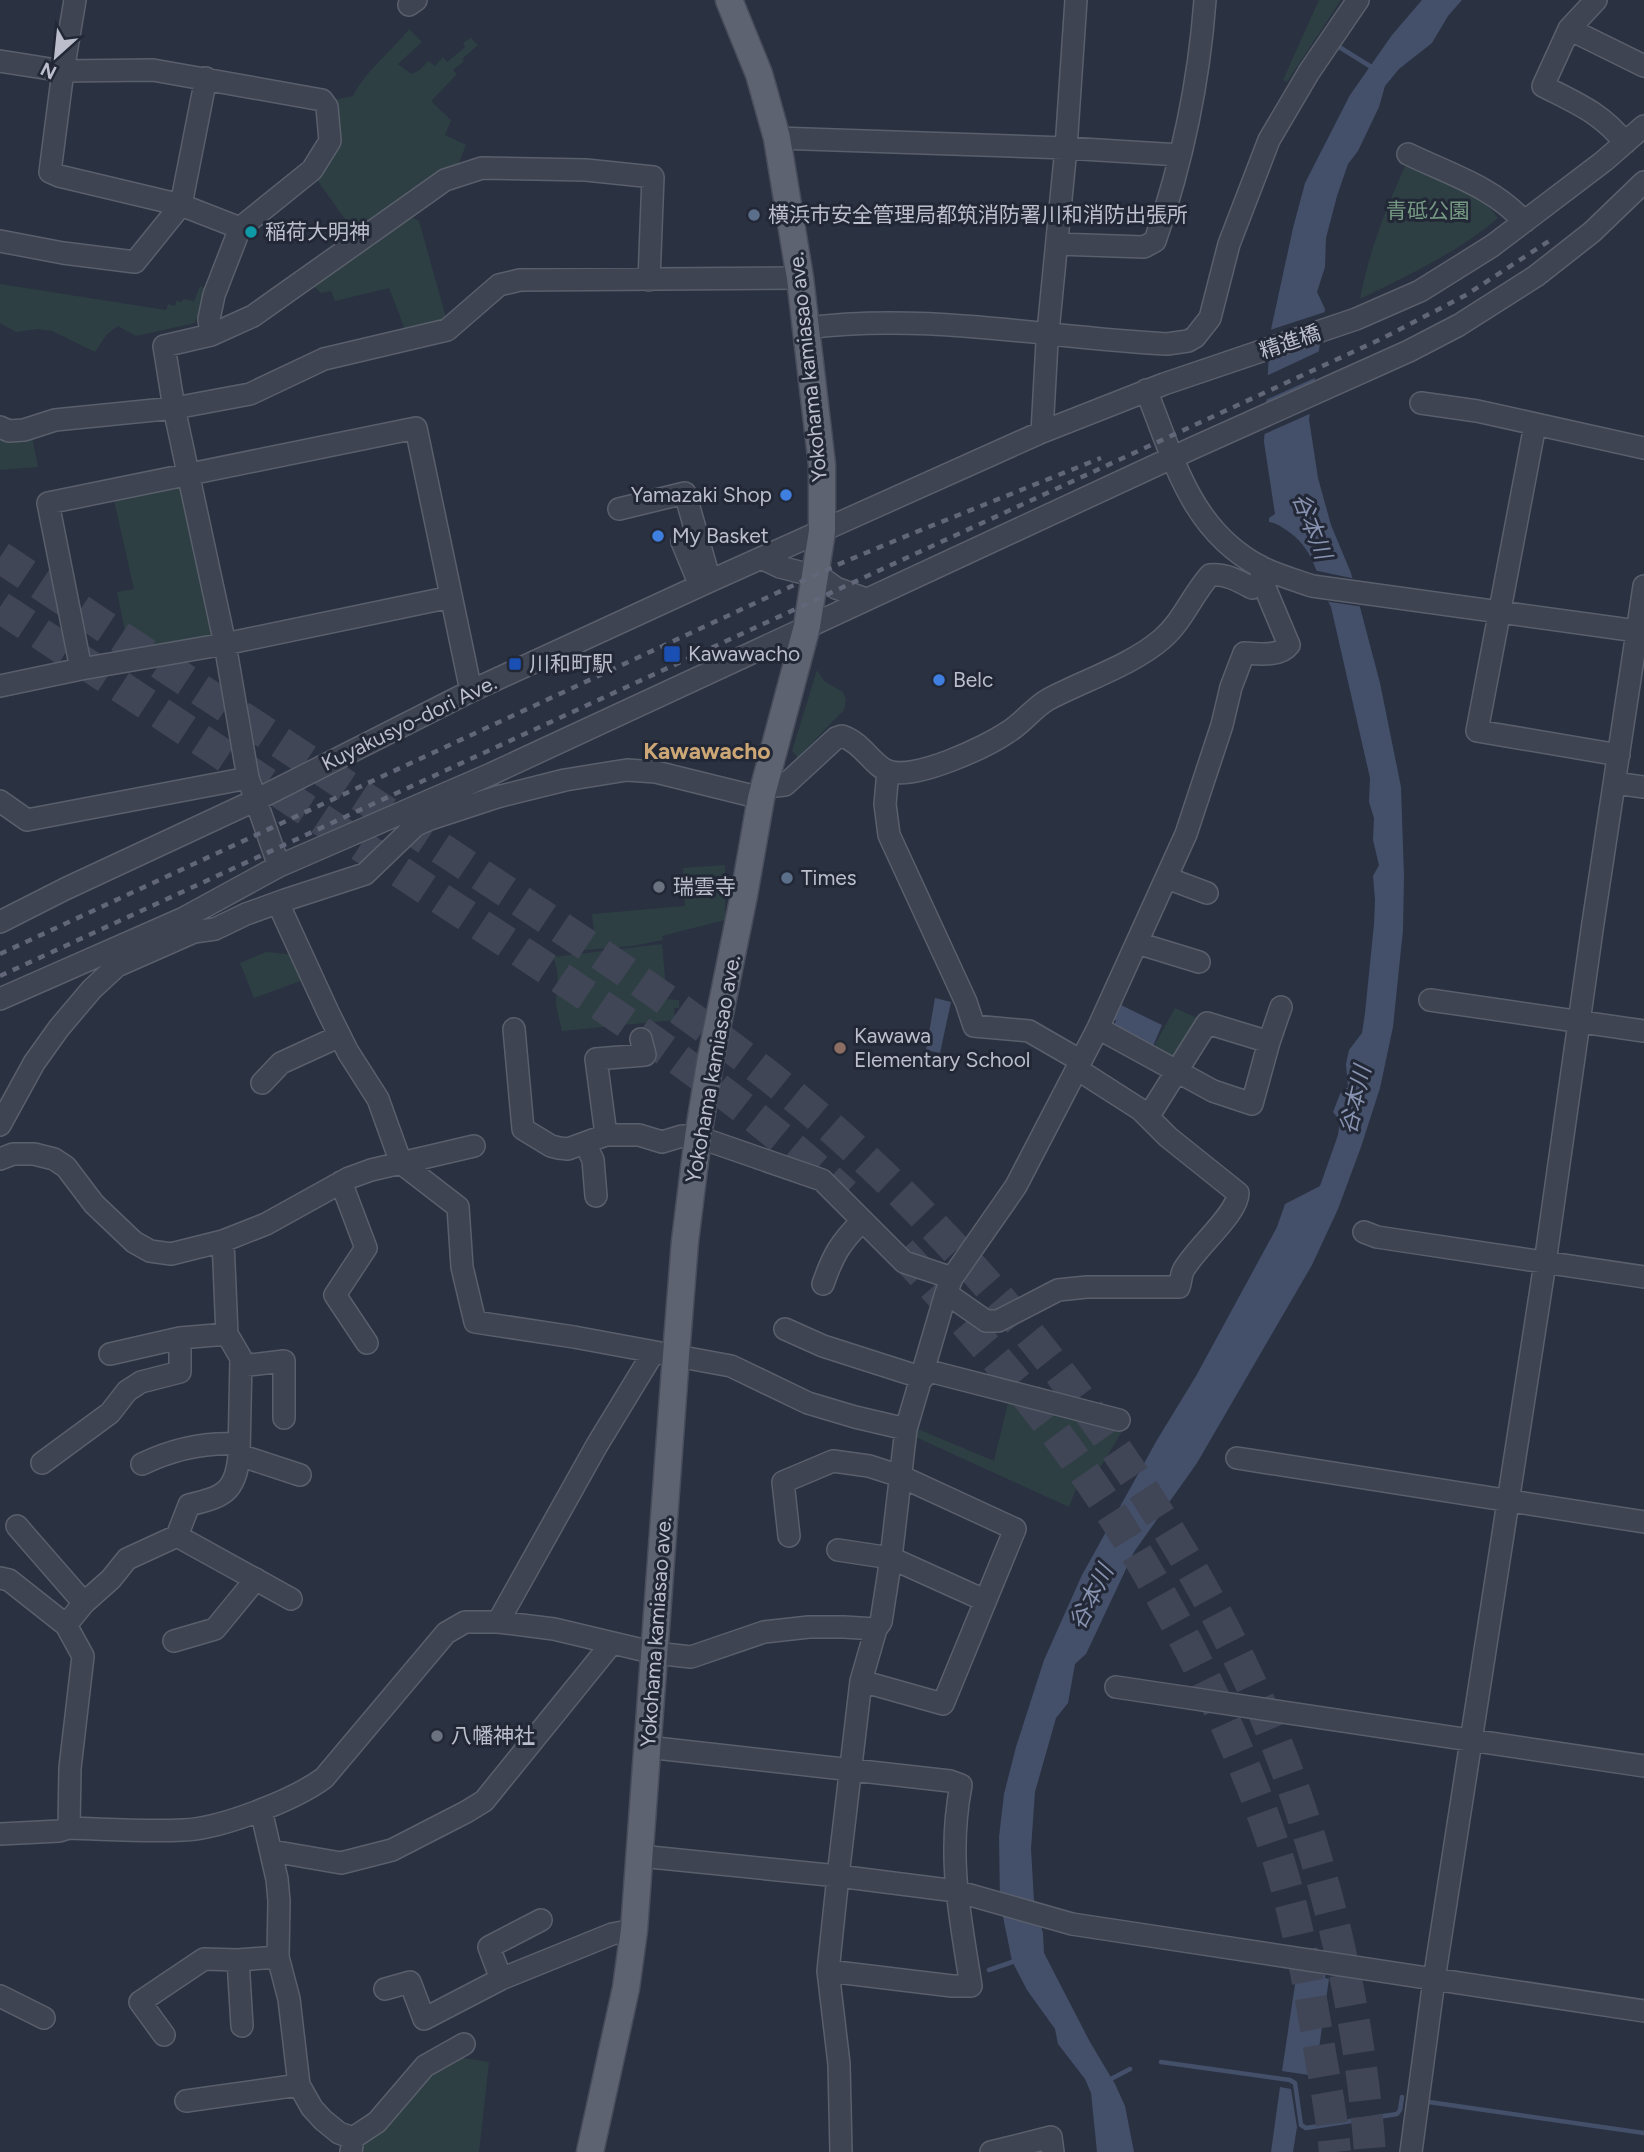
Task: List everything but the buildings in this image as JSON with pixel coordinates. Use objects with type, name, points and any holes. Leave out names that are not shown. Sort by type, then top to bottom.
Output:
[{"type":"main road","name":"Yokohama kamiasao ave.","points":[[590,2152],[626,1988],[634,1930],[655,1653],[665,1354],[685,1241],[710,1063],[763,792],[807,626],[822,531],[822,465],[800,278],[777,138],[760,74],[729,0]]},
{"type":"street","points":[[75,0],[50,172],[181,205],[240,228]]},
{"type":"street","points":[[1042,432],[1076,0]]},
{"type":"street","points":[[1057,244],[1144,247],[1155,241],[1169,201],[1191,110],[1202,51],[1205,0]]},
{"type":"street","points":[[1597,0],[1569,29],[1543,86],[1597,115],[1607,122],[1625,143]]},
{"type":"street","points":[[806,328],[939,324],[1167,344],[1188,341],[1201,331],[1210,318],[1229,244],[1269,141],[1310,72],[1355,5]]},
{"type":"street","points":[[1569,29],[1644,66]]},
{"type":"street","points":[[0,61],[63,71],[153,70],[323,100],[327,107],[330,141],[312,170],[240,228],[215,295],[209,319],[211,335]]},
{"type":"street","points":[[0,241],[63,253],[135,262],[181,205],[206,78]]},
{"type":"street","name":"精進橋","points":[[1042,432],[1146,390],[1349,322],[1420,291],[1484,252],[1596,168],[1644,126]]},
{"type":"street","points":[[777,138],[1066,148],[1180,155]]},
{"type":"street","points":[[1408,154],[1494,196],[1515,211],[1524,222]]},
{"type":"street","points":[[279,866],[248,778],[225,644],[188,474],[164,346],[211,335],[253,316],[445,180],[482,168],[586,170],[653,177],[649,280]]},
{"type":"street","points":[[0,1125],[34,1063],[59,1028],[117,966],[189,925],[279,866],[491,775],[1173,457],[1409,352],[1508,294],[1592,232],[1644,182]]},
{"type":"street","points":[[0,428],[9,431],[24,430],[55,420],[175,408],[250,394],[324,359],[447,330],[499,285],[520,280],[800,278]]},
{"type":"street","points":[[1146,390],[1191,500],[1210,529],[1238,554],[1262,568],[1312,586],[1637,631]]},
{"type":"street","points":[[1421,403],[1477,411],[1644,448]]},
{"type":"street","points":[[1535,425],[1477,731],[1619,755]]},
{"type":"street","points":[[81,669],[48,503],[416,428],[471,691]]},
{"type":"street","name":"Kuyakusyo-dori Ave.","points":[[0,922],[256,800],[471,691],[1042,432]]},
{"type":"street","points":[[619,509],[685,493],[705,583]]},
{"type":"street","points":[[682,542],[705,583]]},
{"type":"street","points":[[761,558],[780,567],[815,574],[836,588],[866,599]]},
{"type":"street","points":[[841,2152],[839,2064],[828,1971],[861,1681],[876,1629],[881,1622],[906,1429],[949,1285],[1016,1186],[1098,1028],[1167,878],[1186,834],[1222,725],[1234,676],[1244,653],[1279,653],[1289,645],[1263,583],[1262,568]]},
{"type":"street","points":[[0,999],[189,925],[215,929],[278,903],[366,874],[416,825],[497,797],[565,780],[627,770],[656,772],[763,792],[785,785],[836,738],[842,736],[854,742],[888,771],[907,772],[952,761],[1008,732],[1046,701],[1150,648],[1171,631],[1210,575],[1233,578],[1252,588]]},
{"type":"street","points":[[1411,2152],[1434,1980],[1545,1263],[1578,1022],[1644,586]]},
{"type":"street","points":[[0,687],[451,597]]},
{"type":"street","points":[[514,1029],[523,1129],[551,1146],[568,1149],[606,1135],[639,1135],[662,1142],[673,1137],[698,1137],[822,1180],[904,1262],[949,1285],[986,1321],[998,1321],[1058,1290],[1100,1286],[1179,1287],[1183,1271],[1237,1204],[1238,1193],[1168,1138],[1149,1117],[1029,1031],[974,1026],[966,1002],[889,835],[885,804],[888,771]]},
{"type":"street","points":[[491,775],[497,797]]},
{"type":"street","points":[[0,801],[27,820],[248,778]]},
{"type":"street","points":[[1615,783],[1644,787]]},
{"type":"street","points":[[1167,878],[1207,893]]},
{"type":"street","points":[[278,903],[340,1036],[377,1098],[401,1163],[458,1207],[462,1267],[475,1322],[731,1366],[808,1403],[855,1418],[906,1429]]},
{"type":"street","points":[[1137,943],[1199,962]]},
{"type":"street","points":[[1430,1000],[1644,1031]]},
{"type":"street","points":[[1098,1028],[1213,1091],[1252,1104],[1281,1007]]},
{"type":"street","points":[[1149,1117],[1207,1023],[1269,1042]]},
{"type":"street","points":[[262,1083],[281,1063],[340,1036]]},
{"type":"street","points":[[606,1135],[596,1059],[645,1055],[641,1039]]},
{"type":"street","points":[[585,1143],[593,1160],[596,1196]]},
{"type":"street","points":[[0,1159],[13,1154],[34,1154],[54,1159],[66,1167],[110,1220],[134,1242],[150,1251],[171,1254],[223,1241],[266,1224],[341,1182],[371,1170],[474,1146]]},
{"type":"street","points":[[341,1182],[366,1248],[335,1295],[367,1343]]},
{"type":"street","points":[[821,1284],[842,1241],[862,1221]]},
{"type":"street","points":[[1364,1232],[1377,1237],[1644,1277]]},
{"type":"street","points":[[66,1625],[127,1559],[177,1536],[189,1505],[219,1497],[230,1489],[238,1468],[241,1358],[227,1334],[223,1241]]},
{"type":"street","points":[[785,1329],[823,1346],[924,1374],[1119,1420]]},
{"type":"street","points":[[110,1353],[180,1338],[227,1334]]},
{"type":"street","points":[[42,1462],[110,1413],[127,1391],[141,1382],[180,1372],[180,1338]]},
{"type":"street","points":[[498,1622],[597,1445],[665,1354]]},
{"type":"street","points":[[241,1366],[284,1361],[284,1418]]},
{"type":"street","points":[[142,1464],[166,1452],[215,1443],[300,1475]]},
{"type":"street","points":[[1237,1458],[1644,1522]]},
{"type":"street","points":[[789,1536],[783,1482],[833,1461],[869,1466],[900,1476],[1015,1529],[943,1704],[861,1681]]},
{"type":"street","points":[[17,1527],[84,1603]]},
{"type":"street","points":[[177,1536],[290,1599]]},
{"type":"street","points":[[838,1549],[891,1558],[984,1600]]},
{"type":"street","points":[[0,1578],[9,1580],[66,1625],[83,1656],[70,1768],[69,1828]]},
{"type":"street","points":[[174,1641],[215,1629],[256,1579]]},
{"type":"street","points":[[0,1835],[69,1828],[184,1830],[261,1810],[307,1790],[324,1778],[446,1633],[465,1622],[498,1622],[554,1629],[655,1653],[691,1657],[775,1630],[844,1626],[876,1629]]},
{"type":"street","points":[[272,1851],[341,1863],[392,1850],[484,1801],[612,1643]]},
{"type":"street","points":[[1116,1687],[1644,1766]]},
{"type":"street","points":[[647,1747],[950,1781],[961,1785],[954,1830],[971,1986],[828,1971]]},
{"type":"street","points":[[261,1810],[272,1851],[279,1901],[278,1957],[289,1999],[299,2085],[323,2120],[352,2145],[377,2122],[425,2066],[464,2043]]},
{"type":"street","points":[[640,1856],[960,1892],[1072,1924],[1644,2011]]},
{"type":"street","points":[[501,1979],[489,1947],[541,1920]]},
{"type":"street","points":[[385,1989],[410,1982],[424,2019],[501,1979],[612,1934],[634,1930]]},
{"type":"street","points":[[164,2035],[140,2002],[204,1959],[278,1957]]},
{"type":"street","points":[[238,1960],[242,2026]]},
{"type":"street","points":[[0,1996],[44,2018]]},
{"type":"street","points":[[186,2101],[299,2085]]},
{"type":"street","points":[[991,2152],[1051,2137],[1053,2152]]},
{"type":"green space","points":[[1319,0],[1341,0],[1287,82],[1283,80]]},
{"type":"green space","points":[[409,29],[422,42],[398,64],[411,74],[420,70],[428,61],[435,66],[443,57],[447,62],[465,47],[463,43],[471,38],[478,45],[462,59],[464,61],[453,70],[457,74],[431,101],[451,120],[445,135],[466,145],[458,165],[358,237],[317,180],[329,101],[353,96],[372,69]]},
{"type":"green space","name":"青砥公園","points":[[1406,164],[1479,194],[1498,218],[1449,253],[1360,299],[1379,230]]},
{"type":"green space","points":[[408,215],[419,221],[447,321],[406,332],[389,288],[335,301],[331,291],[321,293],[314,286]]},
{"type":"green space","points":[[0,284],[166,310],[168,304],[175,306],[176,301],[194,301],[200,286],[208,290],[202,317],[196,319],[195,323],[136,336],[118,326],[107,334],[95,352],[52,331],[38,329],[16,332],[0,323]]},
{"type":"green space","points":[[0,436],[32,436],[38,467],[0,470]]},
{"type":"green space","points":[[175,483],[184,489],[211,634],[207,640],[130,656],[117,592],[134,589],[113,496]]},
{"type":"green space","points":[[817,670],[824,681],[843,692],[846,700],[844,710],[798,757],[792,751]]},
{"type":"green space","points":[[725,865],[725,920],[662,936],[663,940],[632,946],[573,951],[572,937],[594,933],[592,914],[685,906],[683,868]]},
{"type":"green space","points":[[662,944],[667,999],[679,1000],[679,1008],[674,1008],[675,1020],[562,1031],[556,1005],[558,977],[553,957]]},
{"type":"green space","points":[[266,952],[297,955],[309,978],[254,998],[240,963]]},
{"type":"green space","points":[[1175,1008],[1199,1019],[1176,1061],[1152,1050]]},
{"type":"green space","points":[[1009,1399],[1111,1424],[1123,1430],[1092,1481],[1081,1476],[1069,1507],[911,1435],[913,1427],[994,1461]]},
{"type":"green space","points":[[457,2057],[489,2062],[479,2152],[356,2152],[357,2147],[414,2089]]},
{"type":"water","name":"谷本川","points":[[1422,0],[1462,0],[1448,16],[1432,43],[1399,69],[1385,86],[1379,107],[1358,151],[1348,164],[1326,238],[1325,267],[1317,292],[1325,309],[1309,419],[1318,478],[1331,525],[1351,573],[1380,683],[1401,787],[1403,930],[1393,1027],[1380,1088],[1361,1147],[1338,1209],[1312,1265],[1197,1463],[1134,1552],[1086,1654],[1075,1664],[1068,1703],[1056,1718],[1035,1792],[1031,1849],[1034,1901],[1043,1933],[1044,1953],[1125,2106],[1134,2152],[1097,2152],[1091,2093],[1085,2079],[1058,2044],[1055,2029],[1027,1990],[1012,1961],[1000,1902],[999,1837],[1004,1794],[1044,1660],[1082,1575],[1196,1376],[1277,1227],[1285,1204],[1320,1186],[1338,1135],[1340,1121],[1333,1112],[1340,1094],[1348,1087],[1346,1064],[1349,1050],[1362,1033],[1374,924],[1373,876],[1379,865],[1373,840],[1374,818],[1369,802],[1370,778],[1331,607],[1315,566],[1298,540],[1277,524],[1269,522],[1269,518],[1275,514],[1264,442],[1270,334],[1305,183],[1350,95],[1392,35]]},
{"type":"water","points":[[935,998],[951,1002],[940,1053],[926,1050]]},
{"type":"water","points":[[1121,1005],[1162,1025],[1151,1051],[1112,1028]]},
{"type":"water","points":[[1297,1971],[1325,1975],[1325,1978],[1329,1979],[1315,2076],[1282,2071]]},
{"type":"water","points":[[1280,2087],[1291,2089],[1297,2127],[1293,2152],[1271,2152]]},
{"type":"pier","points":[[1328,311],[1324,340],[1265,359],[1267,331]]},
{"type":"pier","points":[[1322,350],[1319,376],[1263,401],[1264,377]]},
{"type":"pier","points":[[1318,381],[1314,412],[1260,436],[1262,404]]},
{"type":"pier","points":[[1313,570],[1356,579],[1364,607],[1324,601]]},
{"type":"waterway","points":[[1336,45],[1373,68]]},
{"type":"waterway","points":[[989,1970],[1018,1960]]},
{"type":"waterway","points":[[1161,2062],[1290,2080],[1295,2083],[1301,2125],[1306,2128],[1397,2114],[1402,2097]]},
{"type":"waterway","points":[[1109,2080],[1130,2069]]},
{"type":"waterway","points":[[1429,2102],[1644,2133]]},
{"type":"tunnel","points":[[0,557],[585,944],[760,1069],[877,1170],[951,1244],[1021,1325],[1088,1410],[1148,1498],[1203,1590],[1250,1683],[1289,1776],[1319,1868],[1352,2009],[1370,2152]]},
{"type":"tunnel","points":[[0,607],[657,1044],[753,1116],[845,1194]]},
{"type":"tunnel","points":[[901,1251],[1015,1382],[1069,1451],[1142,1563],[1209,1688],[1247,1774],[1286,1885],[1308,1981],[1335,2152]]},
{"type":"railway","points":[[0,976],[1381,339],[1466,295],[1552,239]]},
{"type":"railway","points":[[0,954],[837,565],[1101,458]]},
{"type":"place","name":"横浜市安全管理局都筑消防署川和消防出張所","points":[[754,215]]},
{"type":"place","name":"稲荷大明神","points":[[251,232]]},
{"type":"place","name":"Yamazaki Shop","points":[[786,495]]},
{"type":"place","name":"My Basket","points":[[658,536]]},
{"type":"place","name":"Kawawacho","points":[[672,654]]},
{"type":"place","name":"川和町駅","points":[[515,664]]},
{"type":"place","name":"Belc","points":[[939,680]]},
{"type":"place","name":"Times","points":[[787,878]]},
{"type":"place","name":"瑞雲寺","points":[[659,887]]},
{"type":"place","name":"Kawawa Elementary School","points":[[840,1048]]},
{"type":"place","name":"八幡神社","points":[[437,1736]]},
{"type":"district","name":"Kawawacho","points":[[707,751]]}]
